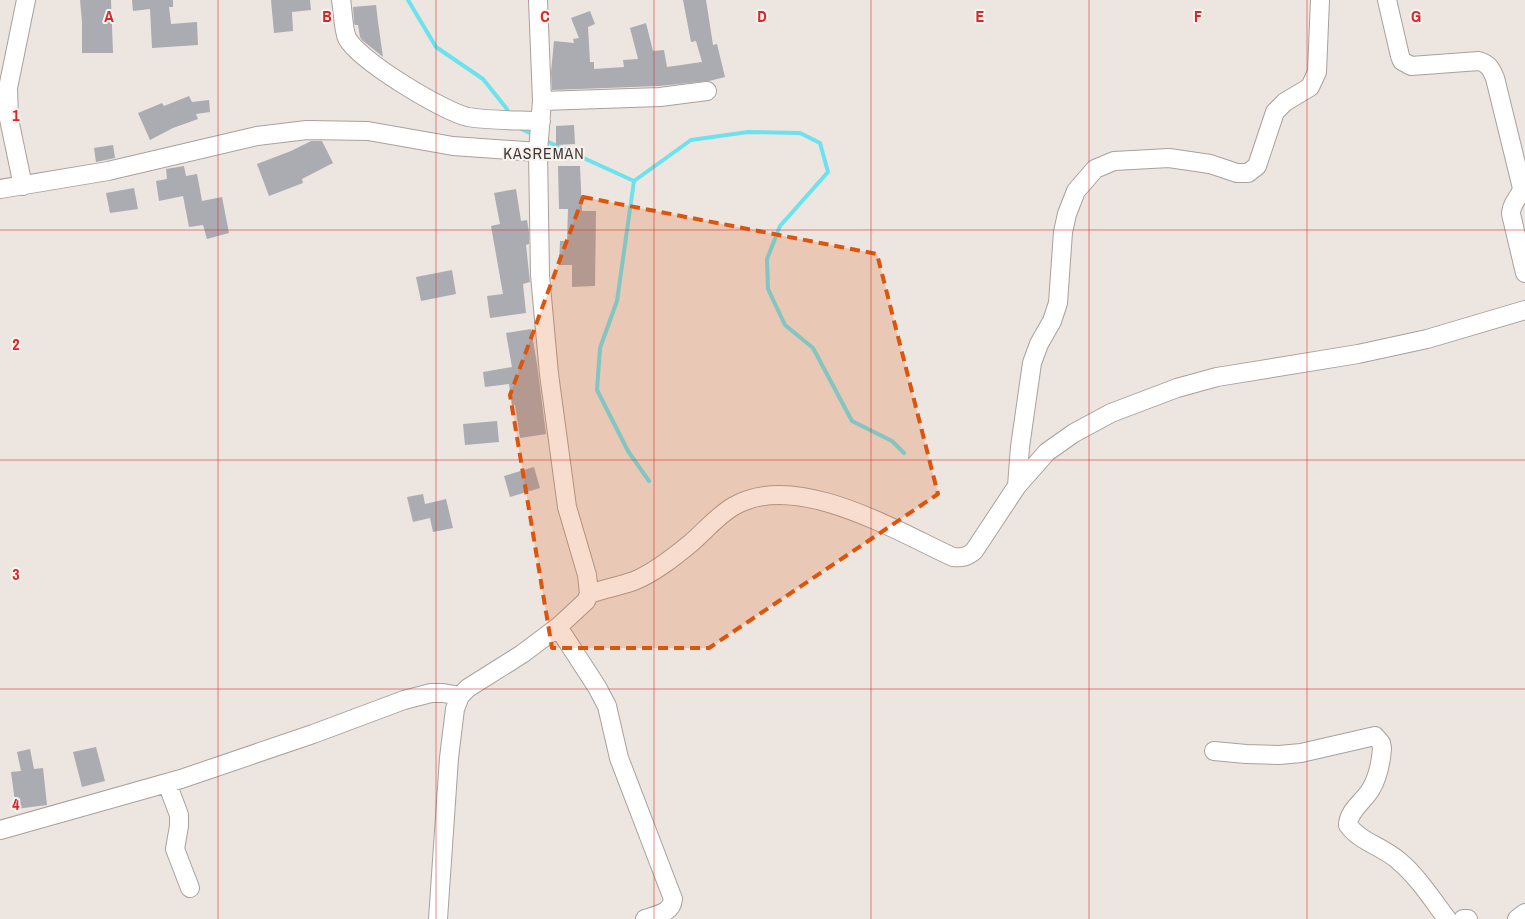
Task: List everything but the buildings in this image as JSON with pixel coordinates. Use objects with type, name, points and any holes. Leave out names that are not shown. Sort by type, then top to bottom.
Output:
[{"type":"street","points":[[23,186],[9,118],[8,88],[26,0]]},
{"type":"street","points":[[341,0],[347,37],[358,52],[392,77],[453,112],[470,117],[510,119],[540,136]]},
{"type":"street","points":[[438,919],[449,758],[455,710],[460,696],[468,688],[522,654],[558,627],[586,601],[590,594],[588,575],[567,506],[549,374],[540,275],[540,136],[542,101],[538,0]]},
{"type":"street","points":[[1017,486],[1020,447],[1032,363],[1039,344],[1052,321],[1058,303],[1063,232],[1067,214],[1076,191],[1095,169],[1114,161],[1169,158],[1210,164],[1242,173],[1248,173],[1257,166],[1275,112],[1285,102],[1310,87],[1317,72],[1320,0]]},
{"type":"street","points":[[1387,0],[1400,56],[1405,64],[1411,66],[1479,61],[1487,64],[1491,70],[1495,78],[1522,188],[1520,195],[1512,204],[1511,214],[1525,273]]},
{"type":"street","points":[[542,101],[660,97],[707,91]]},
{"type":"street","points":[[0,189],[108,171],[257,136],[307,130],[368,131],[453,146],[540,136]]},
{"type":"street","points":[[590,594],[635,580],[664,564],[733,506],[749,499],[766,495],[785,495],[826,502],[886,524],[953,557],[967,556],[974,551],[1017,486],[1047,452],[1074,433],[1111,413],[1177,388],[1218,377],[1358,354],[1427,339],[1525,310]]},
{"type":"street","points":[[558,627],[597,687],[607,706],[620,758],[673,899],[673,905],[670,909],[645,919]]},
{"type":"street","points":[[0,830],[167,783],[314,734],[404,700],[431,693],[460,696]]},
{"type":"street","points":[[1214,751],[1278,755],[1301,753],[1375,736],[1381,743],[1382,748],[1376,780],[1370,791],[1348,819],[1348,825],[1358,835],[1398,860],[1414,875],[1447,919]]},
{"type":"street","points":[[167,783],[179,815],[175,849],[190,888]]},
{"type":"street","points":[[1516,919],[1525,912]]},
{"type":"street","points":[[1463,919],[1468,919]]},
{"type":"highlighted area","points":[[583,197],[877,254],[938,494],[709,648],[552,648],[510,395]]},
{"type":"waterway","points":[[408,0],[436,47],[483,79],[507,109],[508,114]]},
{"type":"waterway","points":[[517,127],[534,135]]},
{"type":"waterway","points":[[634,181],[691,140],[748,132],[800,133],[820,143],[828,172],[780,226],[767,259],[768,289],[785,325],[813,348],[852,421],[892,441],[904,453]]},
{"type":"waterway","points":[[544,140],[634,181],[617,301],[600,348],[597,390],[628,451],[649,481]]},
{"type":"district","name":"KASREMAN","points":[[544,153]]}]
